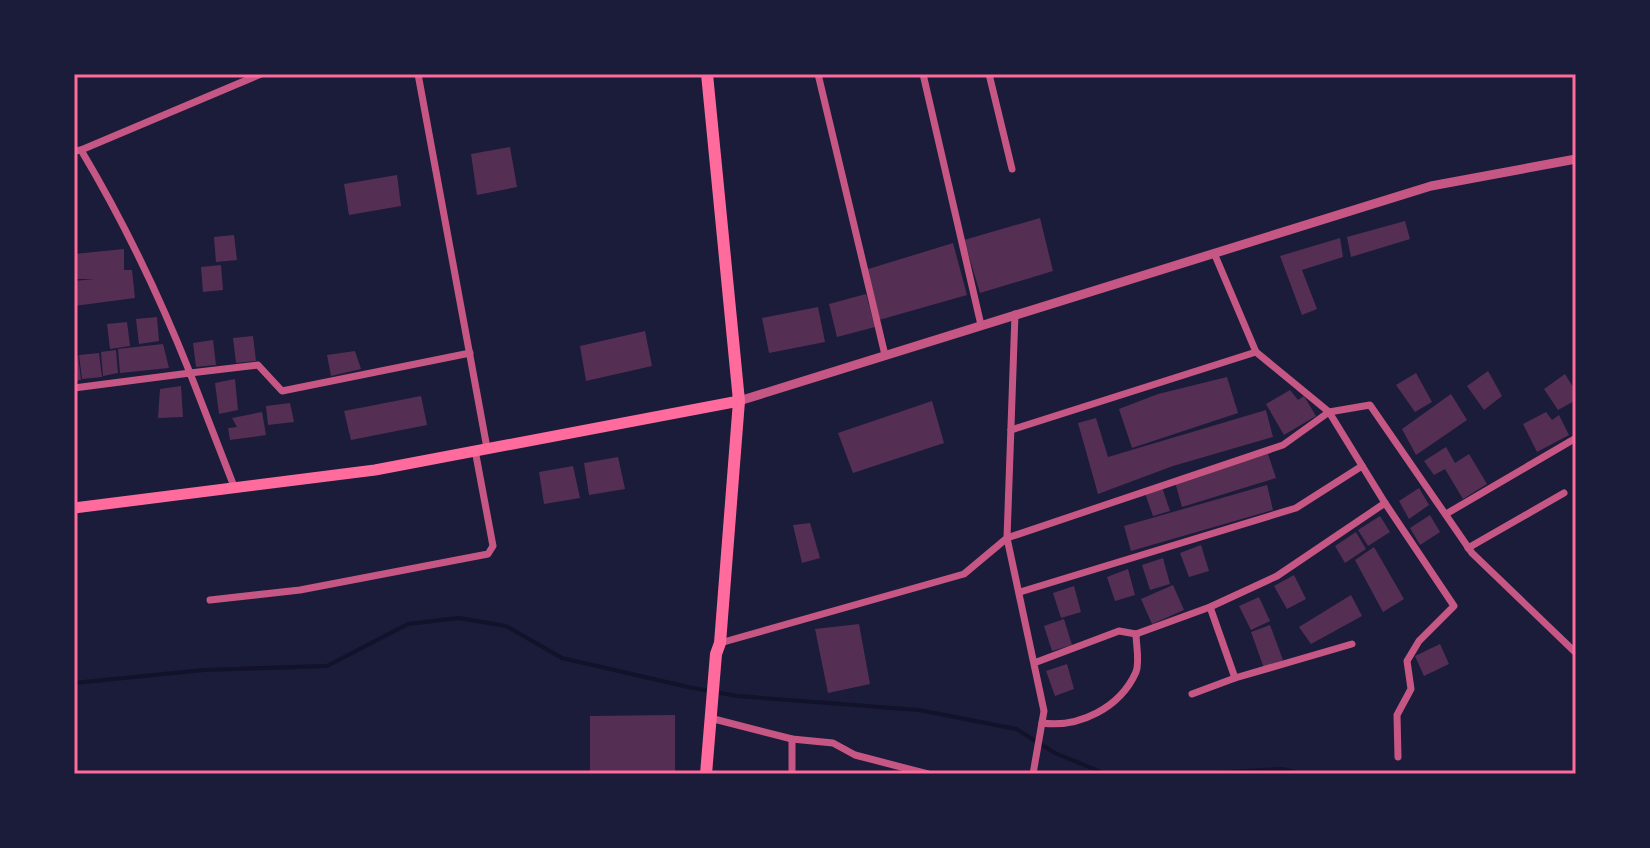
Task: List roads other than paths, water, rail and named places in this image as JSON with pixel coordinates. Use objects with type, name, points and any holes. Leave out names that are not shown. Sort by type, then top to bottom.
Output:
[{"type":"highway","points":[[706,774],[739,401],[707,74]]},
{"type":"main road","points":[[74,508],[375,470],[739,401]]},
{"type":"street","points":[[235,489],[154,285],[115,207],[77,150],[261,74]]},
{"type":"street","points":[[210,600],[300,590],[488,554],[493,546],[470,353],[418,74]]},
{"type":"street","points":[[818,74],[885,355]]},
{"type":"street","points":[[923,74],[981,325]]},
{"type":"street","points":[[989,74],[1012,169]]},
{"type":"street","points":[[739,401],[1431,186],[1576,159]]},
{"type":"street","points":[[1214,253],[1256,352],[1329,412],[1454,606],[1419,641],[1407,661],[1411,689],[1397,715],[1398,757]]},
{"type":"street","points":[[1015,314],[1007,538],[1044,711],[1033,774]]},
{"type":"street","points":[[1011,430],[1256,352]]},
{"type":"street","points":[[74,388],[258,365],[282,391],[470,353]]},
{"type":"street","points":[[718,649],[964,574],[1007,538],[1283,445],[1329,412],[1370,405],[1468,548],[1576,652]]},
{"type":"street","points":[[1446,514],[1576,438]]},
{"type":"street","points":[[1020,592],[1296,508],[1362,466]]},
{"type":"street","points":[[1468,548],[1564,493]]},
{"type":"street","points":[[1034,663],[1119,631],[1136,634],[1210,607],[1277,576],[1385,503]]},
{"type":"street","points":[[1210,607],[1235,678]]},
{"type":"street","points":[[1042,723],[1062,726],[1108,709],[1137,670],[1136,634]]},
{"type":"street","points":[[1192,694],[1235,678],[1352,644]]},
{"type":"street","points":[[710,716],[792,739],[833,743],[855,755],[928,774]]},
{"type":"street","points":[[792,739],[792,774]]},
{"type":"waterway","points":[[74,683],[204,670],[327,666],[408,624],[458,618],[506,626],[562,658],[688,687],[737,696],[919,710],[1016,729],[1055,753],[1106,774]]},
{"type":"waterway","points":[[1193,774],[1282,769],[1303,774]]}]
